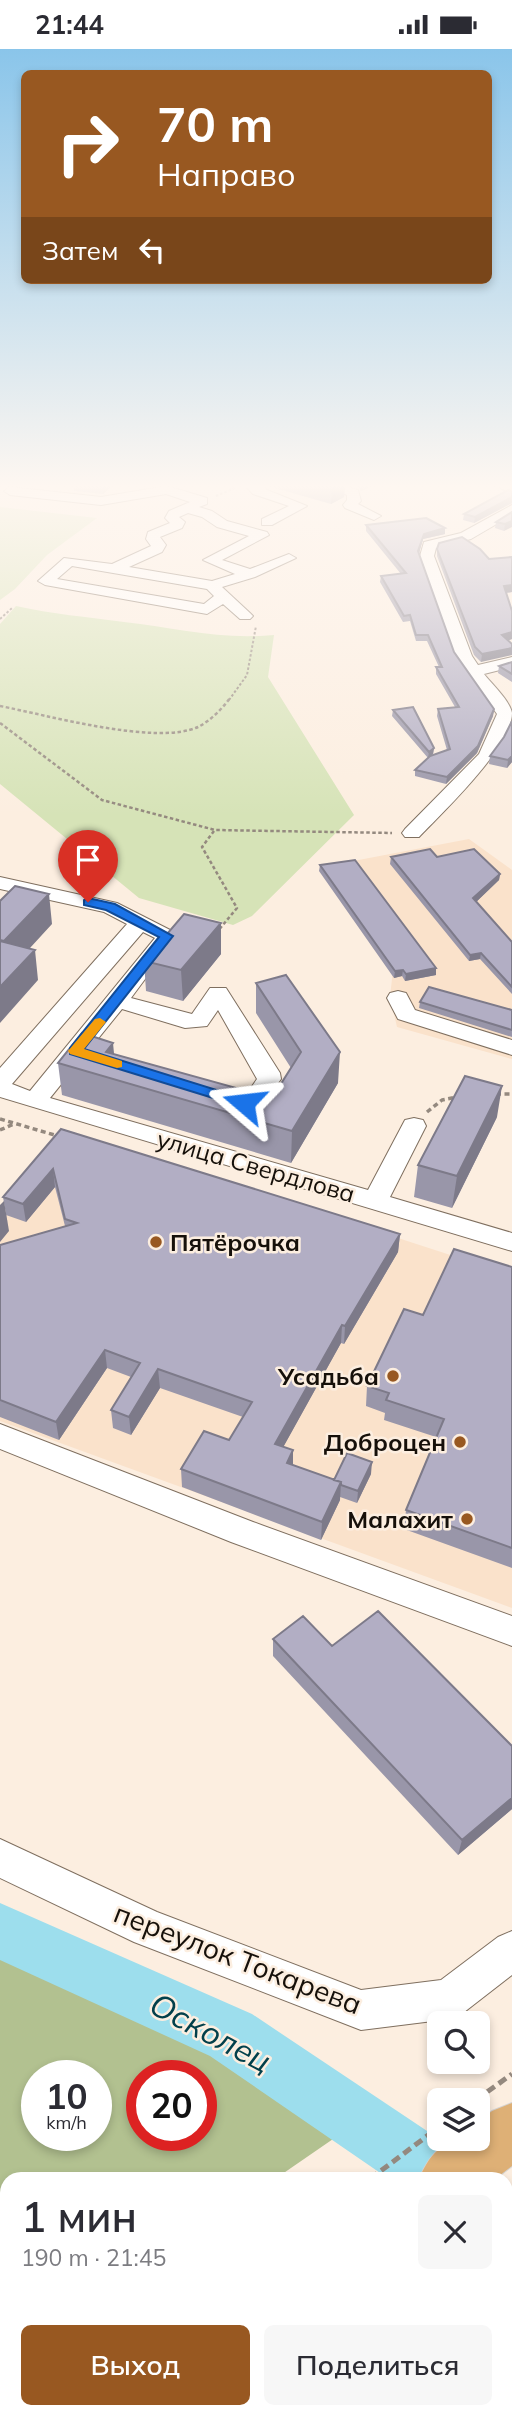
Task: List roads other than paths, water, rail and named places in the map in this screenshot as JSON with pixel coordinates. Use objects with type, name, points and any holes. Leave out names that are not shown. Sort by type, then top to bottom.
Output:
[{"type":"main road","points":[[458,2172],[512,2131]]},
{"type":"street","points":[[129,596],[207,609],[214,596]]},
{"type":"street","points":[[222,596],[245,616]]},
{"type":"street","points":[[412,833],[487,756],[509,715],[464,657],[441,596]]},
{"type":"street","points":[[475,671],[512,662]]},
{"type":"street","points":[[0,883],[110,907],[167,936],[34,1101]]},
{"type":"street","points":[[0,1086],[141,921]]},
{"type":"street","points":[[117,1001],[185,1021],[199,1021],[224,987],[269,1079],[254,1101],[244,1103],[205,1091]]},
{"type":"street","points":[[398,998],[406,1014],[512,1048]]},
{"type":"street","points":[[75,1051],[101,1059]]},
{"type":"street","name":"улица Свердлова","points":[[0,1086],[34,1101],[512,1242]]},
{"type":"street","points":[[375,1201],[414,1126]]},
{"type":"street","points":[[0,1436],[243,1532],[512,1631]]},
{"type":"street","name":"переулок Токарева","points":[[0,1858],[148,1928],[361,2010],[449,1999],[512,1951]]},
{"type":"waterway","name":"Осколец","points":[[0,1931],[231,2035],[434,2172]]},
{"type":"place","name":"Пятёрочка","points":[[156,1242]]},
{"type":"place","name":"Усадьба","points":[[393,1376]]},
{"type":"place","name":"Доброцен","points":[[460,1442]]},
{"type":"place","name":"Малахит","points":[[467,1519]]}]
